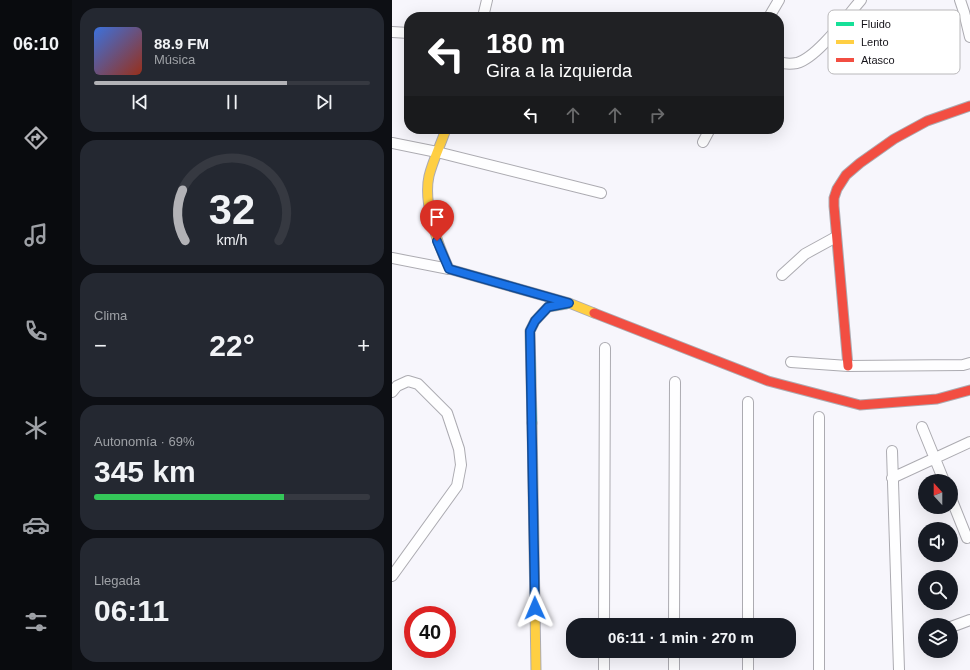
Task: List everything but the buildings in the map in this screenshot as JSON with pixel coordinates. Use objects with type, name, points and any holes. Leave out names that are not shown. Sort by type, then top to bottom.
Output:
[{"type":"street","points":[[484,12],[487,0]]},
{"type":"street","points":[[772,12],[779,0]]},
{"type":"street","points":[[852,10],[861,0]]},
{"type":"street","points":[[960,0],[970,37]]},
{"type":"street","points":[[392,32],[404,33]]},
{"type":"street","points":[[784,63],[799,62],[811,56],[828,38]]},
{"type":"street","points":[[848,366],[836,237],[834,198],[837,189],[846,175],[894,139],[927,121],[970,106]]},
{"type":"street","points":[[444,134],[429,177],[428,198],[437,241],[449,269]]},
{"type":"street","points":[[703,142],[707,134]]},
{"type":"street","points":[[392,143],[437,152],[601,193]]},
{"type":"street","points":[[782,275],[805,254],[836,237]]},
{"type":"street","points":[[392,258],[449,269],[569,303],[768,381],[860,406],[937,399],[970,390]]},
{"type":"street","points":[[536,670],[530,331],[535,321],[548,307],[569,303]]},
{"type":"street","points":[[604,618],[605,348]]},
{"type":"street","points":[[791,362],[848,366],[963,365],[970,363]]},
{"type":"street","points":[[392,392],[397,386],[408,381],[418,384],[447,413],[459,449],[461,465],[457,486],[392,576]]},
{"type":"street","points":[[674,618],[675,382]]},
{"type":"street","points":[[748,402],[748,618]]},
{"type":"street","points":[[819,417],[819,670]]},
{"type":"street","points":[[922,427],[941,474]]},
{"type":"street","points":[[892,478],[970,442]]},
{"type":"street","points":[[892,451],[900,670]]},
{"type":"street","points":[[957,514],[967,538]]},
{"type":"street","points":[[958,624],[970,620]]},
{"type":"street","points":[[604,658],[604,670]]},
{"type":"street","points":[[674,658],[674,670]]},
{"type":"street","points":[[748,658],[748,670]]},
{"type":"traffic: fast","points":[[532,423],[530,331],[535,321],[548,307],[566,304]]},
{"type":"traffic: slow","points":[[444,134],[429,176],[428,198],[436,236],[449,269],[569,303],[594,313]]},
{"type":"traffic: slow","points":[[532,423],[536,670]]},
{"type":"traffic: jam","points":[[848,366],[834,206],[834,198],[837,189],[846,175],[894,139],[927,121],[970,106]]},
{"type":"traffic: jam","points":[[594,313],[768,381],[860,405],[937,399],[970,390]]},
{"type":"route","points":[[437,241],[449,269],[569,303],[548,307],[535,321],[530,331],[535,608]]}]
